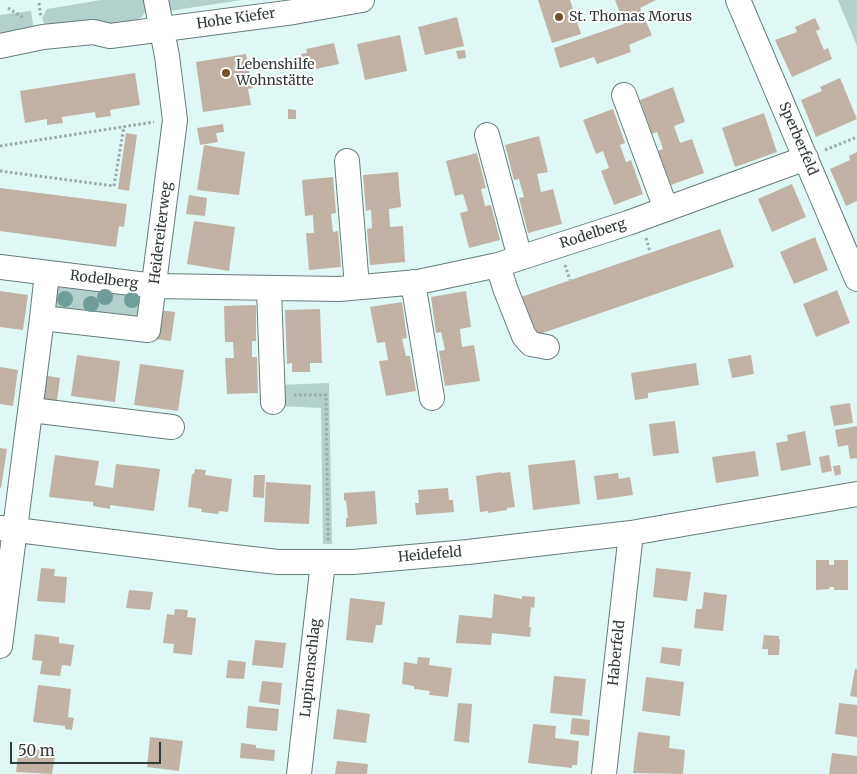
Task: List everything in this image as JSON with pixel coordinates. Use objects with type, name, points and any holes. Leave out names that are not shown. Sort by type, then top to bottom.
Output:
[{"type":"street","name":"Heidereiterweg","points":[[42,318],[148,330],[175,120],[167,56],[156,0]]},
{"type":"street","name":"Hohe Kiefer","points":[[0,46],[43,37],[93,32],[110,36],[161,30],[294,12],[362,0]]},
{"type":"street","name":"Sperberfeld","points":[[738,0],[857,280]]},
{"type":"street","name":"Hohe Kiefer","points":[[0,59],[96,45],[110,36]]},
{"type":"street","points":[[624,95],[666,209]]},
{"type":"street","points":[[487,135],[524,336],[531,344],[547,347]]},
{"type":"street","name":"Rodelberg","points":[[0,267],[155,286],[339,288],[413,282],[509,261],[666,209],[806,158]]},
{"type":"street","points":[[347,161],[357,286]]},
{"type":"street","points":[[0,646],[8,529],[31,410],[47,273]]},
{"type":"street","points":[[413,282],[432,398]]},
{"type":"street","points":[[269,288],[273,398]]},
{"type":"street","points":[[31,410],[172,427]]},
{"type":"street","name":"Heidefeld","points":[[8,529],[278,562],[326,556],[353,562],[449,554],[630,533],[857,494]]},
{"type":"street","name":"Haberfeld","points":[[604,774],[630,533]]},
{"type":"street","name":"Lupinenschlag","points":[[299,774],[326,556]]},
{"type":"path","points":[[39,3],[40,14]]},
{"type":"path","points":[[0,146],[124,126],[175,120]]},
{"type":"path","points":[[0,170],[114,186],[124,126]]},
{"type":"path","points":[[806,158],[857,137]]},
{"type":"path","points":[[273,398],[326,394],[326,556]]},
{"type":"shaded area","points":[[101,0],[144,0],[146,10],[142,17],[134,21],[47,31],[42,18],[47,9]]},
{"type":"shaded area","points":[[167,0],[242,0],[169,11]]},
{"type":"shaded area","points":[[838,0],[857,0],[857,46]]},
{"type":"shaded area","points":[[31,11],[34,31],[0,35],[0,15]]},
{"type":"shaded area","points":[[52,284],[142,295],[139,319],[54,310]]},
{"type":"shaded area","points":[[329,383],[332,544],[323,544],[321,408],[278,406],[277,385]]},
{"type":"building","name":"St. Thomas Morus","points":[[538,0],[570,0],[581,34],[552,43]]},
{"type":"building","points":[[615,0],[656,0],[640,8],[652,35],[629,45],[631,52],[597,64],[594,57],[560,68],[554,48],[624,24]]},
{"type":"building","points":[[457,17],[464,46],[425,55],[418,27]]},
{"type":"building","points":[[815,18],[820,29],[816,31],[824,50],[828,48],[832,59],[792,77],[775,40],[797,32],[795,27]]},
{"type":"building","points":[[400,35],[407,71],[365,80],[357,44]]},
{"type":"building","points":[[334,43],[339,64],[311,70],[310,67],[303,68],[301,54],[307,53],[306,49]]},
{"type":"building","points":[[465,50],[466,58],[458,59],[456,51]]},
{"type":"building","points":[[246,54],[253,88],[248,89],[251,105],[203,112],[196,62]]},
{"type":"building","points":[[135,73],[140,105],[110,110],[111,116],[96,118],[95,112],[62,117],[63,123],[47,125],[47,119],[25,123],[20,91]]},
{"type":"building","points":[[840,78],[857,119],[816,137],[801,100],[822,91],[820,87]]},
{"type":"building","points":[[673,87],[685,122],[674,126],[680,143],[692,139],[704,173],[671,185],[658,151],[663,149],[657,132],[652,134],[640,100]]},
{"type":"building","points":[[288,109],[296,110],[296,119],[288,119]]},
{"type":"building","points":[[613,109],[625,143],[620,145],[626,162],[631,160],[643,194],[614,205],[601,171],[609,168],[603,151],[596,154],[583,120]]},
{"type":"building","points":[[764,113],[777,152],[735,167],[722,128]]},
{"type":"building","points":[[223,124],[224,132],[216,133],[218,142],[200,145],[197,128]]},
{"type":"building","points":[[126,133],[137,135],[129,191],[118,189]]},
{"type":"building","points":[[539,136],[548,172],[537,174],[541,192],[553,189],[562,224],[528,233],[519,198],[524,197],[519,179],[514,180],[505,145]]},
{"type":"building","points":[[204,145],[245,152],[239,195],[197,190]]},
{"type":"building","points":[[857,152],[857,201],[846,206],[830,169],[850,160],[849,156]]},
{"type":"building","points":[[477,153],[486,188],[481,189],[485,206],[491,205],[500,240],[469,248],[460,213],[468,211],[463,194],[455,196],[446,161]]},
{"type":"building","points":[[398,172],[401,207],[389,209],[390,227],[403,226],[405,262],[370,265],[367,229],[372,228],[371,210],[366,211],[363,175]]},
{"type":"building","points":[[333,177],[336,213],[331,214],[333,232],[338,231],[341,267],[309,270],[306,233],[314,233],[313,215],[305,216],[302,180]]},
{"type":"building","points":[[792,184],[806,217],[772,232],[758,199]]},
{"type":"building","points":[[0,188],[127,204],[124,227],[119,226],[116,247],[0,231]]},
{"type":"building","points":[[189,195],[207,198],[205,216],[186,214]]},
{"type":"building","points":[[194,221],[235,227],[229,271],[187,264]]},
{"type":"building","points":[[720,229],[734,267],[534,336],[521,297]]},
{"type":"building","points":[[815,237],[828,270],[794,284],[780,252]]},
{"type":"building","points":[[837,290],[850,323],[816,337],[803,304]]},
{"type":"building","points":[[0,291],[28,295],[23,330],[0,327]]},
{"type":"building","points":[[466,291],[471,327],[460,329],[462,347],[474,345],[480,381],[445,386],[439,351],[445,350],[441,332],[436,333],[431,297]]},
{"type":"building","points":[[402,302],[407,338],[402,339],[406,356],[410,356],[416,391],[386,396],[379,361],[388,360],[385,342],[377,343],[370,307]]},
{"type":"building","points":[[256,305],[256,341],[252,341],[252,357],[257,357],[258,393],[227,394],[225,358],[234,358],[233,342],[225,342],[224,306]]},
{"type":"building","points":[[320,309],[322,363],[310,363],[310,372],[292,372],[292,363],[287,364],[285,310]]},
{"type":"building","points":[[159,310],[175,312],[171,341],[155,339]]},
{"type":"building","points":[[77,355],[120,361],[115,402],[71,396]]},
{"type":"building","points":[[751,355],[754,374],[732,378],[728,359]]},
{"type":"building","points":[[696,363],[699,385],[648,393],[648,398],[635,400],[631,373]]},
{"type":"building","points":[[140,364],[184,370],[178,411],[134,405]]},
{"type":"building","points":[[0,367],[18,370],[13,406],[0,404]]},
{"type":"building","points":[[43,375],[60,378],[56,408],[39,405]]},
{"type":"building","points":[[850,403],[853,423],[834,426],[830,406]]},
{"type":"building","points":[[675,421],[679,453],[653,456],[649,424]]},
{"type":"building","points":[[857,426],[857,458],[850,459],[848,445],[838,447],[835,430]]},
{"type":"building","points":[[805,431],[811,465],[781,471],[776,443],[788,441],[787,435]]},
{"type":"building","points":[[0,448],[7,449],[1,488],[0,487]]},
{"type":"building","points":[[755,451],[759,476],[716,483],[712,457]]},
{"type":"building","points":[[55,455],[99,461],[95,485],[113,488],[116,464],[160,469],[154,511],[110,505],[110,509],[93,506],[93,502],[49,497]]},
{"type":"building","points":[[829,455],[832,471],[822,473],[819,457]]},
{"type":"building","points":[[575,460],[580,504],[533,510],[528,465]]},
{"type":"building","points":[[840,465],[841,474],[835,476],[833,466]]},
{"type":"building","points":[[195,469],[206,470],[205,475],[232,479],[228,512],[219,511],[218,514],[201,512],[202,509],[188,507],[192,474],[194,474]]},
{"type":"building","points":[[510,472],[515,507],[488,513],[488,511],[480,512],[476,476]]},
{"type":"building","points":[[618,473],[619,479],[630,477],[633,495],[597,500],[594,476]]},
{"type":"building","points":[[254,475],[265,475],[264,498],[253,497]]},
{"type":"building","points":[[266,482],[311,485],[309,524],[264,522]]},
{"type":"building","points":[[448,488],[449,500],[453,500],[454,512],[416,515],[415,503],[419,503],[418,490]]},
{"type":"building","points":[[375,491],[377,524],[346,527],[346,518],[348,518],[344,493]]},
{"type":"building","points":[[816,560],[829,560],[829,565],[834,565],[834,560],[848,560],[848,590],[834,590],[834,587],[829,587],[830,589],[816,590]]},
{"type":"building","points":[[41,568],[55,569],[54,576],[67,577],[65,603],[37,601]]},
{"type":"building","points":[[656,568],[691,572],[687,601],[653,597]]},
{"type":"building","points":[[129,590],[153,592],[150,610],[126,608]]},
{"type":"building","points":[[704,592],[727,595],[723,631],[694,628],[696,609],[702,609]]},
{"type":"building","points":[[494,594],[522,599],[522,596],[535,597],[534,608],[531,607],[530,637],[492,633],[491,645],[456,643],[459,615],[492,618]]},
{"type":"building","points":[[350,598],[385,602],[382,625],[376,625],[373,643],[346,640]]},
{"type":"building","points":[[175,609],[188,610],[187,617],[196,618],[192,655],[173,653],[174,644],[163,643],[167,614],[174,615]]},
{"type":"building","points":[[35,634],[59,637],[59,643],[74,645],[71,666],[62,665],[60,676],[40,674],[42,661],[32,660]]},
{"type":"building","points":[[764,635],[779,636],[779,655],[768,655],[768,649],[762,649]]},
{"type":"building","points":[[255,640],[286,643],[283,668],[252,665]]},
{"type":"building","points":[[662,647],[682,649],[680,666],[660,663]]},
{"type":"building","points":[[418,657],[430,658],[429,665],[452,668],[448,697],[429,695],[430,691],[414,689],[414,686],[402,684],[404,662],[417,664]]},
{"type":"building","points":[[228,660],[246,662],[244,679],[226,678]]},
{"type":"building","points":[[855,669],[857,669],[857,697],[850,696]]},
{"type":"building","points":[[554,676],[586,679],[582,716],[550,713]]},
{"type":"building","points":[[646,677],[684,682],[680,716],[642,711]]},
{"type":"building","points":[[262,681],[282,683],[280,705],[259,702]]},
{"type":"building","points":[[38,685],[71,689],[68,717],[74,718],[72,730],[65,729],[65,726],[33,722]]},
{"type":"building","points":[[458,703],[472,704],[469,743],[454,741]]},
{"type":"building","points":[[839,703],[857,705],[857,737],[835,734]]},
{"type":"building","points":[[248,706],[279,709],[277,731],[246,728]]},
{"type":"building","points":[[337,709],[370,714],[366,743],[333,739]]},
{"type":"building","points":[[572,718],[590,720],[589,736],[570,734]]},
{"type":"building","points":[[533,724],[556,726],[555,738],[579,741],[577,765],[572,765],[572,768],[528,763]]},
{"type":"building","points":[[638,732],[670,736],[669,748],[685,750],[683,774],[633,773]]},
{"type":"building","points":[[150,737],[183,741],[179,771],[147,767]]},
{"type":"building","points":[[241,743],[256,745],[256,748],[275,750],[274,761],[240,758]]},
{"type":"building","points":[[19,746],[56,751],[52,774],[16,772]]},
{"type":"building","points":[[832,753],[857,756],[857,774],[829,774]]},
{"type":"building","points":[[337,761],[368,764],[367,774],[335,774]]},
{"type":"place","name":"St. Thomas Morus","points":[[559,17]]},
{"type":"place","name":"Lebenshilfe Wohnstätte","points":[[226,73]]}]
